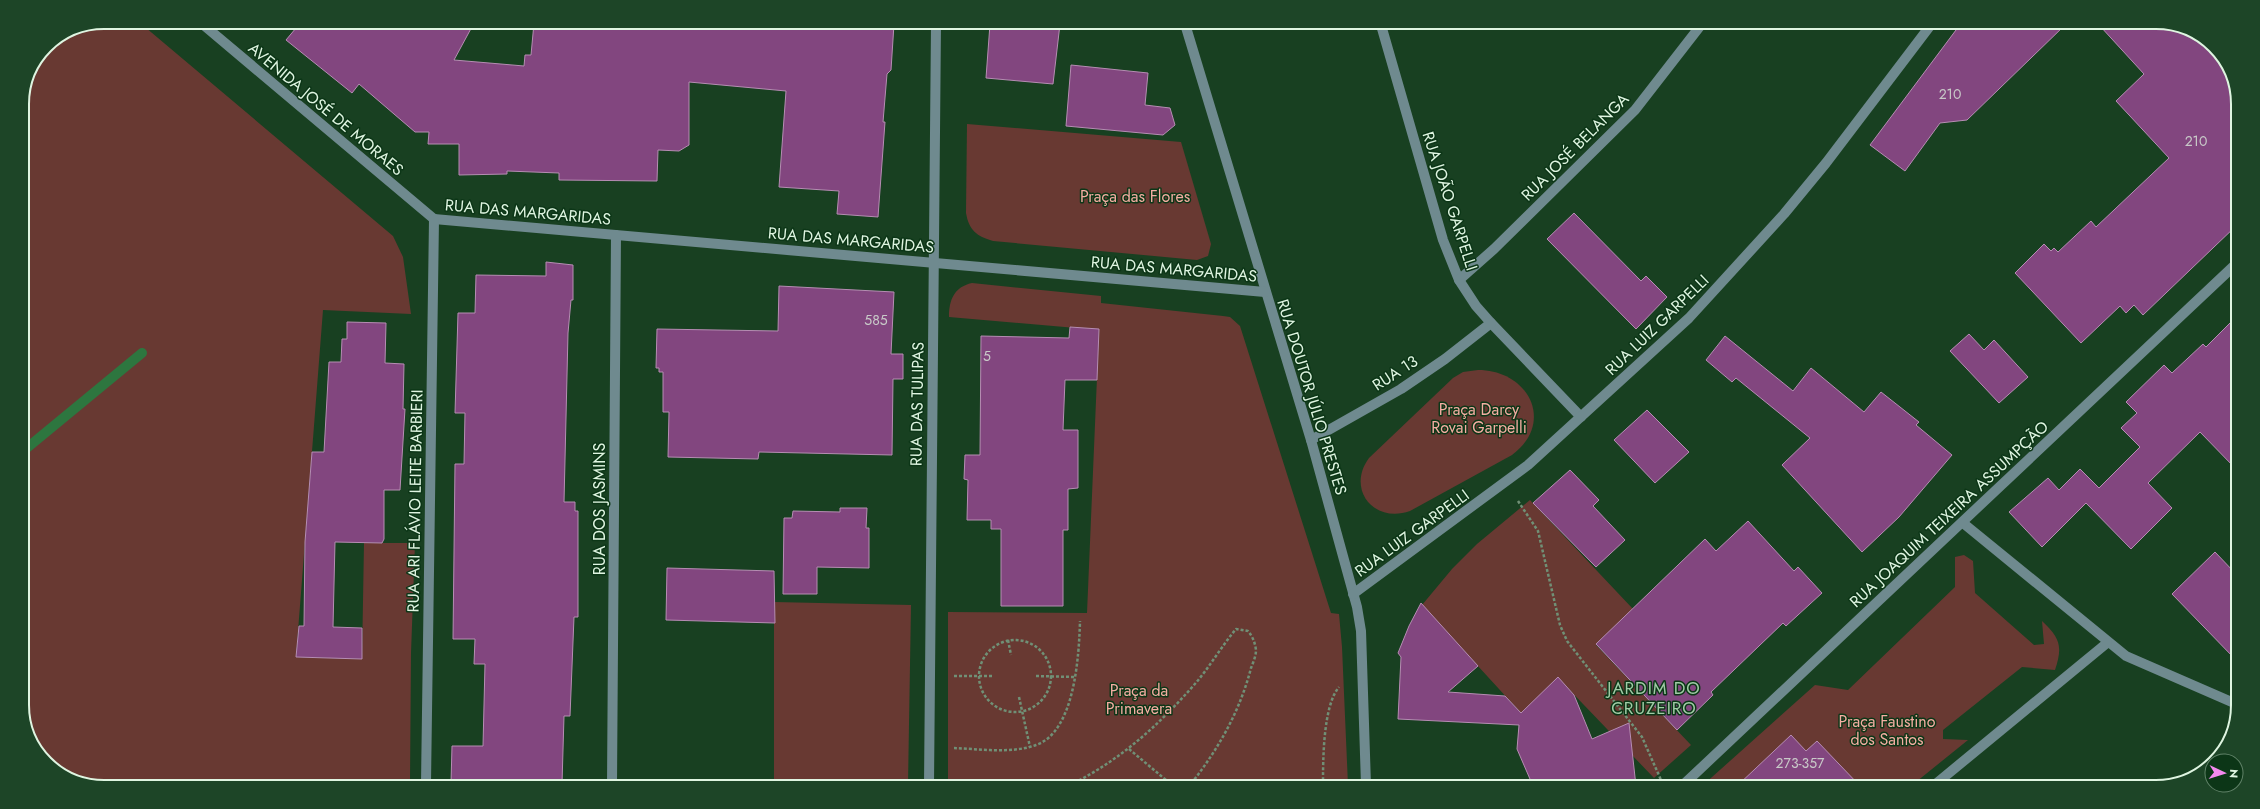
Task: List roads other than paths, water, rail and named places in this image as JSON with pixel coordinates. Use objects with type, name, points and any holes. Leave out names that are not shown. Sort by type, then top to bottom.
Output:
[{"type":"street","name":"AVENIDA JOSÉ DE MORAES","points":[[208,29],[434,219]]},
{"type":"street","name":"RUA DAS TULIPAS","points":[[929,780],[936,29]]},
{"type":"street","name":"RUA DOUTOR JÚLIO PRESTES","points":[[1187,29],[1311,440],[1353,594],[1361,631],[1366,780]]},
{"type":"street","name":"RUA JOÃO GARPELLI","points":[[1382,29],[1443,240],[1459,280],[1476,306],[1490,323],[1581,417]]},
{"type":"street","name":"RUA JOSÉ BELANGA","points":[[1459,280],[1494,249],[1635,110],[1697,29]]},
{"type":"street","name":"RUA LUIZ GARPELLI","points":[[1353,594],[1503,484],[1657,349],[1735,270],[1826,163],[1928,29]]},
{"type":"street","name":"RUA DAS MARGARIDAS","points":[[434,219],[1266,292]]},
{"type":"street","name":"RUA ARI FLÁVIO LEITE BARBIERI","points":[[426,780],[434,219]]},
{"type":"street","name":"RUA DOS JASMINS","points":[[612,780],[616,235]]},
{"type":"street","name":"RUA JOAQUIM TEIXEIRA ASSUMPÇÃO","points":[[1688,780],[1963,523],[2231,269]]},
{"type":"street","name":"RUA 13","points":[[1311,440],[1401,389],[1446,359],[1490,323]]},
{"type":"street","points":[[1963,523],[2107,643],[2126,656],[2231,702]]},
{"type":"street","points":[[1939,780],[2107,643]]},
{"type":"waterway","points":[[29,446],[142,353]]},
{"type":"district","name":"JARDIM DO CRUZEIRO","points":[[1654,698]]},
{"type":"park label","name":"Praça das Flores","points":[[1135,196]]},
{"type":"park label","name":"Praça Darcy Rovai Garpelli","points":[[1479,418]]},
{"type":"park label","name":"Praça da Primavera","points":[[1139,699]]},
{"type":"park label","name":"Praça Faustino dos Santos","points":[[1887,730]]}]
